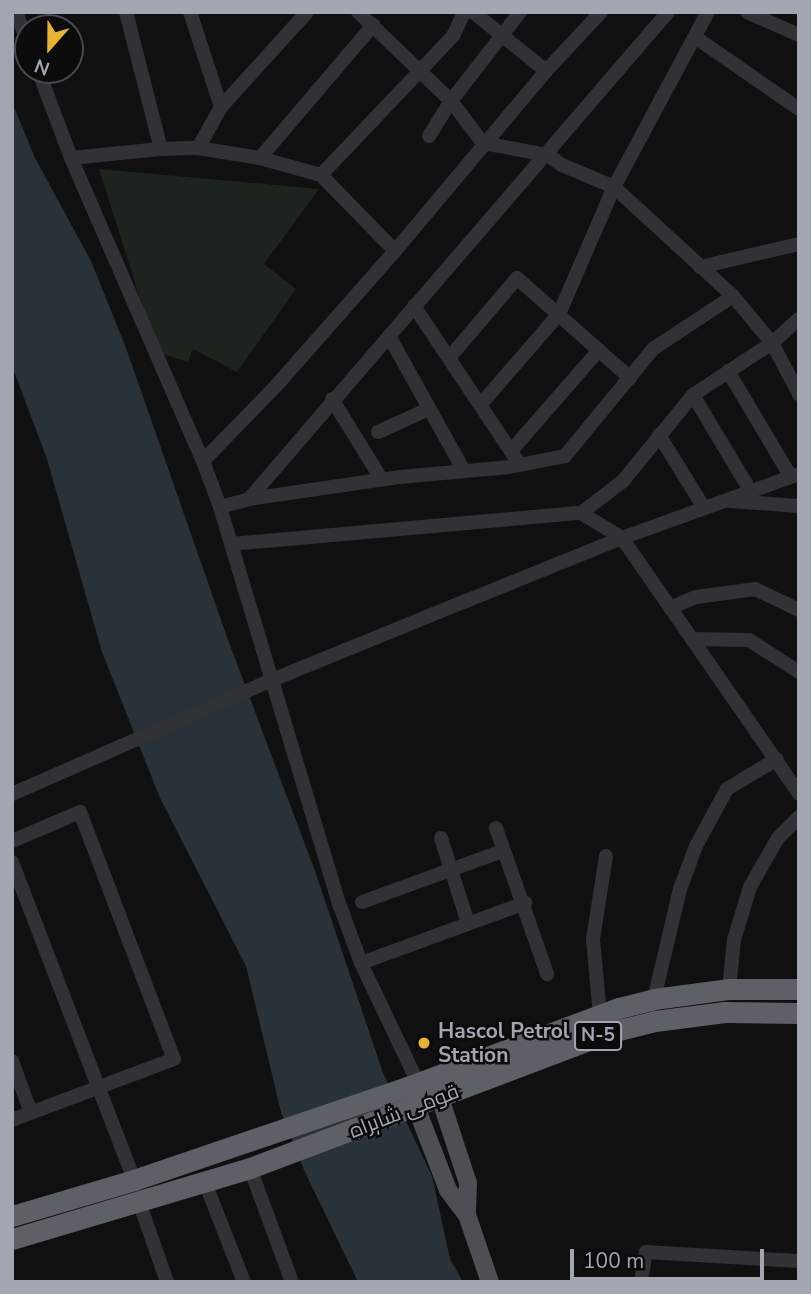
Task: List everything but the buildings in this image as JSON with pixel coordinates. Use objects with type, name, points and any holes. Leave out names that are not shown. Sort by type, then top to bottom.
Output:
[{"type":"highway","name":"قومی شاہراہ","points":[[12,1216],[136,1189],[204,1180],[250,1168],[440,1098],[654,999],[729,989],[799,989]]},
{"type":"highway","name":"قومی شاہراہ","points":[[12,1239],[243,1143],[414,1084],[603,1024],[655,1021],[724,1012],[799,1013]]},
{"type":"main road","points":[[440,1098],[467,1183],[467,1215]]},
{"type":"main road","points":[[413,1109],[448,1190],[467,1215],[490,1282]]},
{"type":"street","points":[[126,12],[161,149]]},
{"type":"street","points":[[190,12],[221,107]]},
{"type":"street","points":[[198,148],[221,107],[307,12]]},
{"type":"street","points":[[358,12],[451,101],[483,143],[548,155],[562,165],[614,187],[733,296],[772,343],[799,394]]},
{"type":"street","points":[[321,175],[453,36],[464,12]]},
{"type":"street","points":[[473,12],[545,71]]},
{"type":"street","points":[[429,136],[451,101],[505,36],[520,12]]},
{"type":"street","points":[[203,461],[276,386],[395,251],[545,71],[601,12]]},
{"type":"street","points":[[249,499],[332,399],[548,155],[668,12]]},
{"type":"street","points":[[481,404],[559,314],[614,187],[708,12]]},
{"type":"street","points":[[747,12],[799,35]]},
{"type":"street","points":[[260,158],[373,24]]},
{"type":"street","points":[[695,37],[799,109]]},
{"type":"street","points":[[43,84],[71,158],[203,461],[220,507],[340,906],[361,963],[414,1084]]},
{"type":"street","points":[[71,158],[198,148],[260,158],[321,175],[395,251]]},
{"type":"street","points":[[701,267],[799,244]]},
{"type":"street","points":[[449,358],[517,278],[630,378]]},
{"type":"street","points":[[220,507],[249,499],[382,480],[520,465],[565,456],[653,349],[733,296]]},
{"type":"street","points":[[414,306],[520,465]]},
{"type":"street","points":[[230,544],[581,513],[623,481],[692,395],[772,343],[799,319]]},
{"type":"street","points":[[389,336],[464,471]]},
{"type":"street","points":[[511,451],[599,351]]},
{"type":"street","points":[[12,794],[272,680],[622,538],[795,476],[728,371]]},
{"type":"street","points":[[692,395],[751,492]]},
{"type":"street","points":[[332,399],[382,480]]},
{"type":"street","points":[[378,432],[429,409]]},
{"type":"street","points":[[659,435],[704,508]]},
{"type":"street","points":[[726,501],[799,506]]},
{"type":"street","points":[[581,513],[622,538],[799,794]]},
{"type":"street","points":[[670,608],[696,597],[755,589],[799,610]]},
{"type":"street","points":[[692,639],[749,640],[799,672]]},
{"type":"street","points":[[654,999],[680,889],[696,846],[727,789],[777,759]]},
{"type":"street","points":[[12,841],[80,812],[174,1059],[12,1120]]},
{"type":"street","points":[[729,989],[734,940],[750,887],[778,838],[799,817]]},
{"type":"street","points":[[496,828],[525,903],[547,974]]},
{"type":"street","points":[[441,838],[468,923]]},
{"type":"street","points":[[362,902],[503,851]]},
{"type":"street","points":[[603,1024],[593,939],[606,856]]},
{"type":"street","points":[[12,862],[136,1189],[167,1282]]},
{"type":"street","points":[[361,963],[525,903]]},
{"type":"street","points":[[12,1061],[31,1113]]},
{"type":"street","points":[[250,1168],[292,1282]]},
{"type":"street","points":[[204,1180],[244,1282]]},
{"type":"street","points":[[641,1282],[646,1252],[799,1261]]},
{"type":"shaded area","points":[[12,102],[35,158],[91,261],[126,348],[228,640],[315,871],[383,1073],[432,1176],[450,1259],[463,1282],[358,1282],[304,1170],[281,1112],[246,966],[160,798],[102,652],[47,459],[12,366]]},
{"type":"shaded area","points":[[99,169],[319,189],[264,264],[296,289],[237,372],[193,349],[188,362],[157,352]]},
{"type":"place","name":"Hascol Petrol Station","points":[[424,1043]]}]
